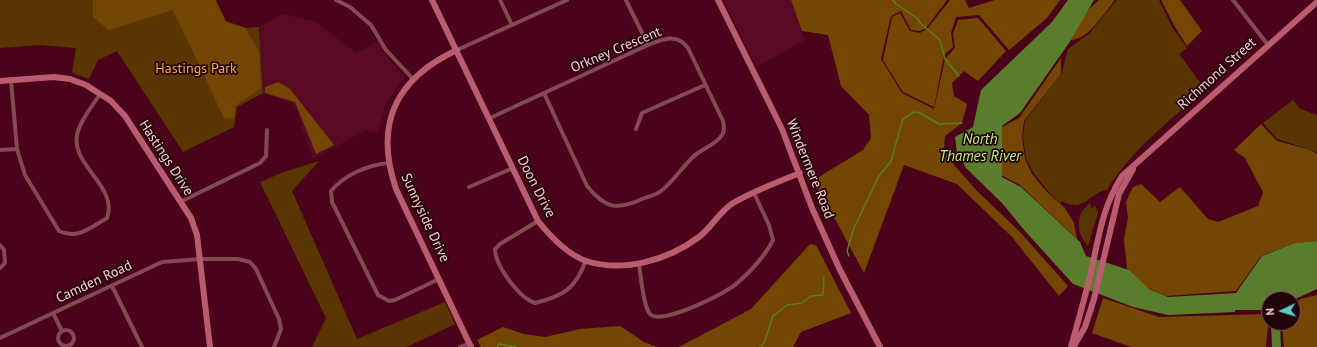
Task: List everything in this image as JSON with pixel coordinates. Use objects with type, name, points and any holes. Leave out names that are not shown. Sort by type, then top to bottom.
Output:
[{"type":"street","points":[[336,0],[350,7],[371,25],[386,50],[413,79]]},
{"type":"street","name":"Doon Drive","points":[[432,0],[490,118],[538,221],[551,237],[586,260],[621,265],[639,264],[662,257],[694,240],[732,204],[800,173]]},
{"type":"street","points":[[500,0],[512,25]]},
{"type":"street","points":[[457,50],[567,0]]},
{"type":"street","points":[[626,0],[648,45]]},
{"type":"street","name":"Windermere Road","points":[[718,0],[782,129],[800,173],[812,208],[878,347]]},
{"type":"street","points":[[1233,0],[1268,45]]},
{"type":"street","name":"Richmond Street","points":[[1072,347],[1102,220],[1111,194],[1122,176],[1317,2]]},
{"type":"street","name":"Orkney Crescent","points":[[490,118],[544,93],[648,45],[670,38],[677,39],[684,43],[723,121],[723,134],[719,139],[703,148],[692,158],[662,190],[628,205],[618,207],[601,201],[587,186],[544,93]]},
{"type":"street","name":"Sunnyside Drive","points":[[457,50],[436,61],[413,79],[400,98],[389,122],[387,150],[388,163],[396,189],[470,345]]},
{"type":"street","name":"Hastings Drive","points":[[0,81],[54,77],[70,79],[86,85],[111,101],[125,116],[191,218],[197,235],[201,258],[210,347]]},
{"type":"street","points":[[11,80],[17,148],[25,176],[59,231],[68,236],[77,234],[108,218],[110,202],[81,156],[77,144],[78,131],[100,94]]},
{"type":"street","points":[[636,129],[642,113],[705,85]]},
{"type":"street","points":[[180,202],[260,163],[266,156],[267,130]]},
{"type":"street","points":[[0,150],[17,148]]},
{"type":"street","points":[[388,163],[368,167],[342,181],[331,191],[332,202],[378,295],[383,299],[395,300],[440,279]]},
{"type":"street","name":"Richmond Street","points":[[1072,347],[1085,327],[1094,299],[1119,194],[1135,166]]},
{"type":"street","points":[[469,187],[513,168]]},
{"type":"street","points":[[639,264],[646,306],[650,315],[655,317],[671,316],[730,290],[768,249],[773,240],[769,225],[754,193]]},
{"type":"street","points":[[538,221],[500,244],[495,249],[498,263],[523,298],[535,303],[570,289],[580,277],[586,260]]},
{"type":"street","points":[[0,245],[4,250],[5,263],[0,268]]},
{"type":"street","name":"Camden Road","points":[[0,338],[162,262],[201,258],[238,259],[250,262],[256,269],[279,319],[280,329],[274,347]]},
{"type":"street","points":[[112,286],[142,347]]},
{"type":"street","points":[[53,313],[62,331]]},
{"type":"street","points":[[70,330],[74,334],[74,342],[70,346],[64,346],[58,341],[58,335],[62,331],[70,330]]},
{"type":"street","points":[[460,347],[470,345]]},
{"type":"shaded area","points":[[93,0],[215,0],[226,22],[245,28],[259,51],[261,88],[235,106],[234,119],[224,118],[173,10],[109,30],[93,17]]},
{"type":"shaded area","points":[[723,0],[791,0],[805,40],[756,67]]},
{"type":"shaded area","points":[[791,0],[947,0],[926,28],[920,31],[911,30],[901,11],[891,16],[881,59],[902,93],[934,109],[945,59],[955,48],[953,34],[958,20],[978,18],[1006,51],[978,81],[964,71],[952,83],[954,96],[967,104],[962,123],[945,136],[944,149],[954,165],[977,191],[1020,232],[1068,286],[1059,296],[1012,237],[957,184],[904,165],[864,273],[814,180],[863,150],[871,138],[869,115],[841,86],[828,35],[802,31]]},
{"type":"shaded area","points":[[950,0],[965,0],[969,8],[995,0],[1060,0],[1047,18],[1009,50],[979,15],[956,17],[951,33],[953,47],[944,55],[934,107],[903,92],[883,60],[892,17],[900,13],[910,31],[920,33],[927,29]]},
{"type":"shaded area","points":[[1099,0],[1115,0],[1089,31],[1077,39],[1070,40],[1085,13]]},
{"type":"shaded area","points":[[1161,0],[1180,0],[1202,31],[1187,46],[1175,27]]},
{"type":"shaded area","points":[[283,14],[316,22],[356,53],[378,41],[389,60],[405,77],[386,104],[378,133],[366,130],[313,159],[294,104],[263,93],[259,27]]},
{"type":"shaded area","points":[[1061,58],[1061,74],[1024,121],[1022,137],[1025,159],[1032,174],[1046,191],[1065,208],[1074,223],[1077,239],[1020,185],[1001,175],[1002,127],[1019,118]]},
{"type":"shaded area","points":[[278,82],[290,89],[334,145],[316,154],[295,102],[265,93],[265,87]]},
{"type":"shaded area","points":[[1261,124],[1277,141],[1311,150],[1317,154],[1317,241],[1295,243],[1261,256],[1236,291],[1166,296],[1146,287],[1127,269],[1124,239],[1128,218],[1126,202],[1133,187],[1141,184],[1160,202],[1180,187],[1208,219],[1218,222],[1258,206],[1263,192],[1245,158],[1234,150]]},
{"type":"shaded area","points":[[810,244],[816,245],[851,313],[801,332],[793,347],[679,347],[751,309]]},
{"type":"shaded area","points":[[1317,295],[1317,347],[1284,347],[1283,331],[1301,331],[1301,299]]},
{"type":"shaded area","points":[[1103,298],[1159,317],[1261,314],[1261,331],[1267,331],[1266,347],[1131,347],[1092,333]]},
{"type":"shaded area","points":[[620,326],[644,342],[657,347],[481,347],[477,340],[503,327],[524,334],[545,337],[580,329]]},
{"type":"green space","name":"Hastings Park","points":[[0,0],[216,0],[226,21],[246,28],[259,27],[263,93],[237,107],[234,127],[183,152],[117,51],[98,60],[89,79],[72,73],[76,48],[39,45],[0,48]]},
{"type":"green space","points":[[1117,0],[1159,0],[1172,27],[1187,48],[1179,54],[1205,89],[1152,136],[1117,175],[1107,190],[1095,194],[1081,204],[1076,205],[1062,201],[1060,203],[1035,175],[1026,159],[1023,137],[1025,121],[1062,73],[1068,49],[1089,34]]},
{"type":"green space","points":[[1293,100],[1300,109],[1317,115],[1317,152],[1277,139],[1263,123]]},
{"type":"green space","points":[[319,161],[292,191],[357,339],[445,302],[455,324],[407,347],[312,347],[326,318],[260,182],[284,172]]},
{"type":"green space","points":[[1091,203],[1090,207],[1092,208],[1095,205],[1098,213],[1088,246],[1081,235],[1079,223],[1082,212]]},
{"type":"water","name":"North Thames River","points":[[1068,0],[1094,0],[1069,43],[1020,113],[1002,126],[1002,177],[1021,187],[1080,242],[1086,256],[1129,270],[1149,289],[1168,297],[1236,293],[1262,256],[1295,243],[1317,241],[1317,289],[1301,296],[1301,291],[1261,291],[1261,310],[1235,310],[1235,312],[1168,315],[1133,307],[1073,284],[1002,203],[966,168],[957,153],[955,137],[973,127],[981,90],[1052,22]]},
{"type":"water","points":[[1271,331],[1280,331],[1281,347],[1272,347]]},
{"type":"waterway","points":[[893,0],[896,4],[917,18],[921,24],[940,40],[945,59],[959,76]]},
{"type":"waterway","points":[[849,256],[847,251],[854,228],[879,176],[891,161],[903,119],[914,112],[920,113],[939,124],[962,123]]},
{"type":"waterway","points":[[760,347],[764,343],[773,316],[787,305],[802,303],[811,296],[823,295],[824,277]]},
{"type":"waterway","points":[[497,347],[499,344],[516,347]]}]
